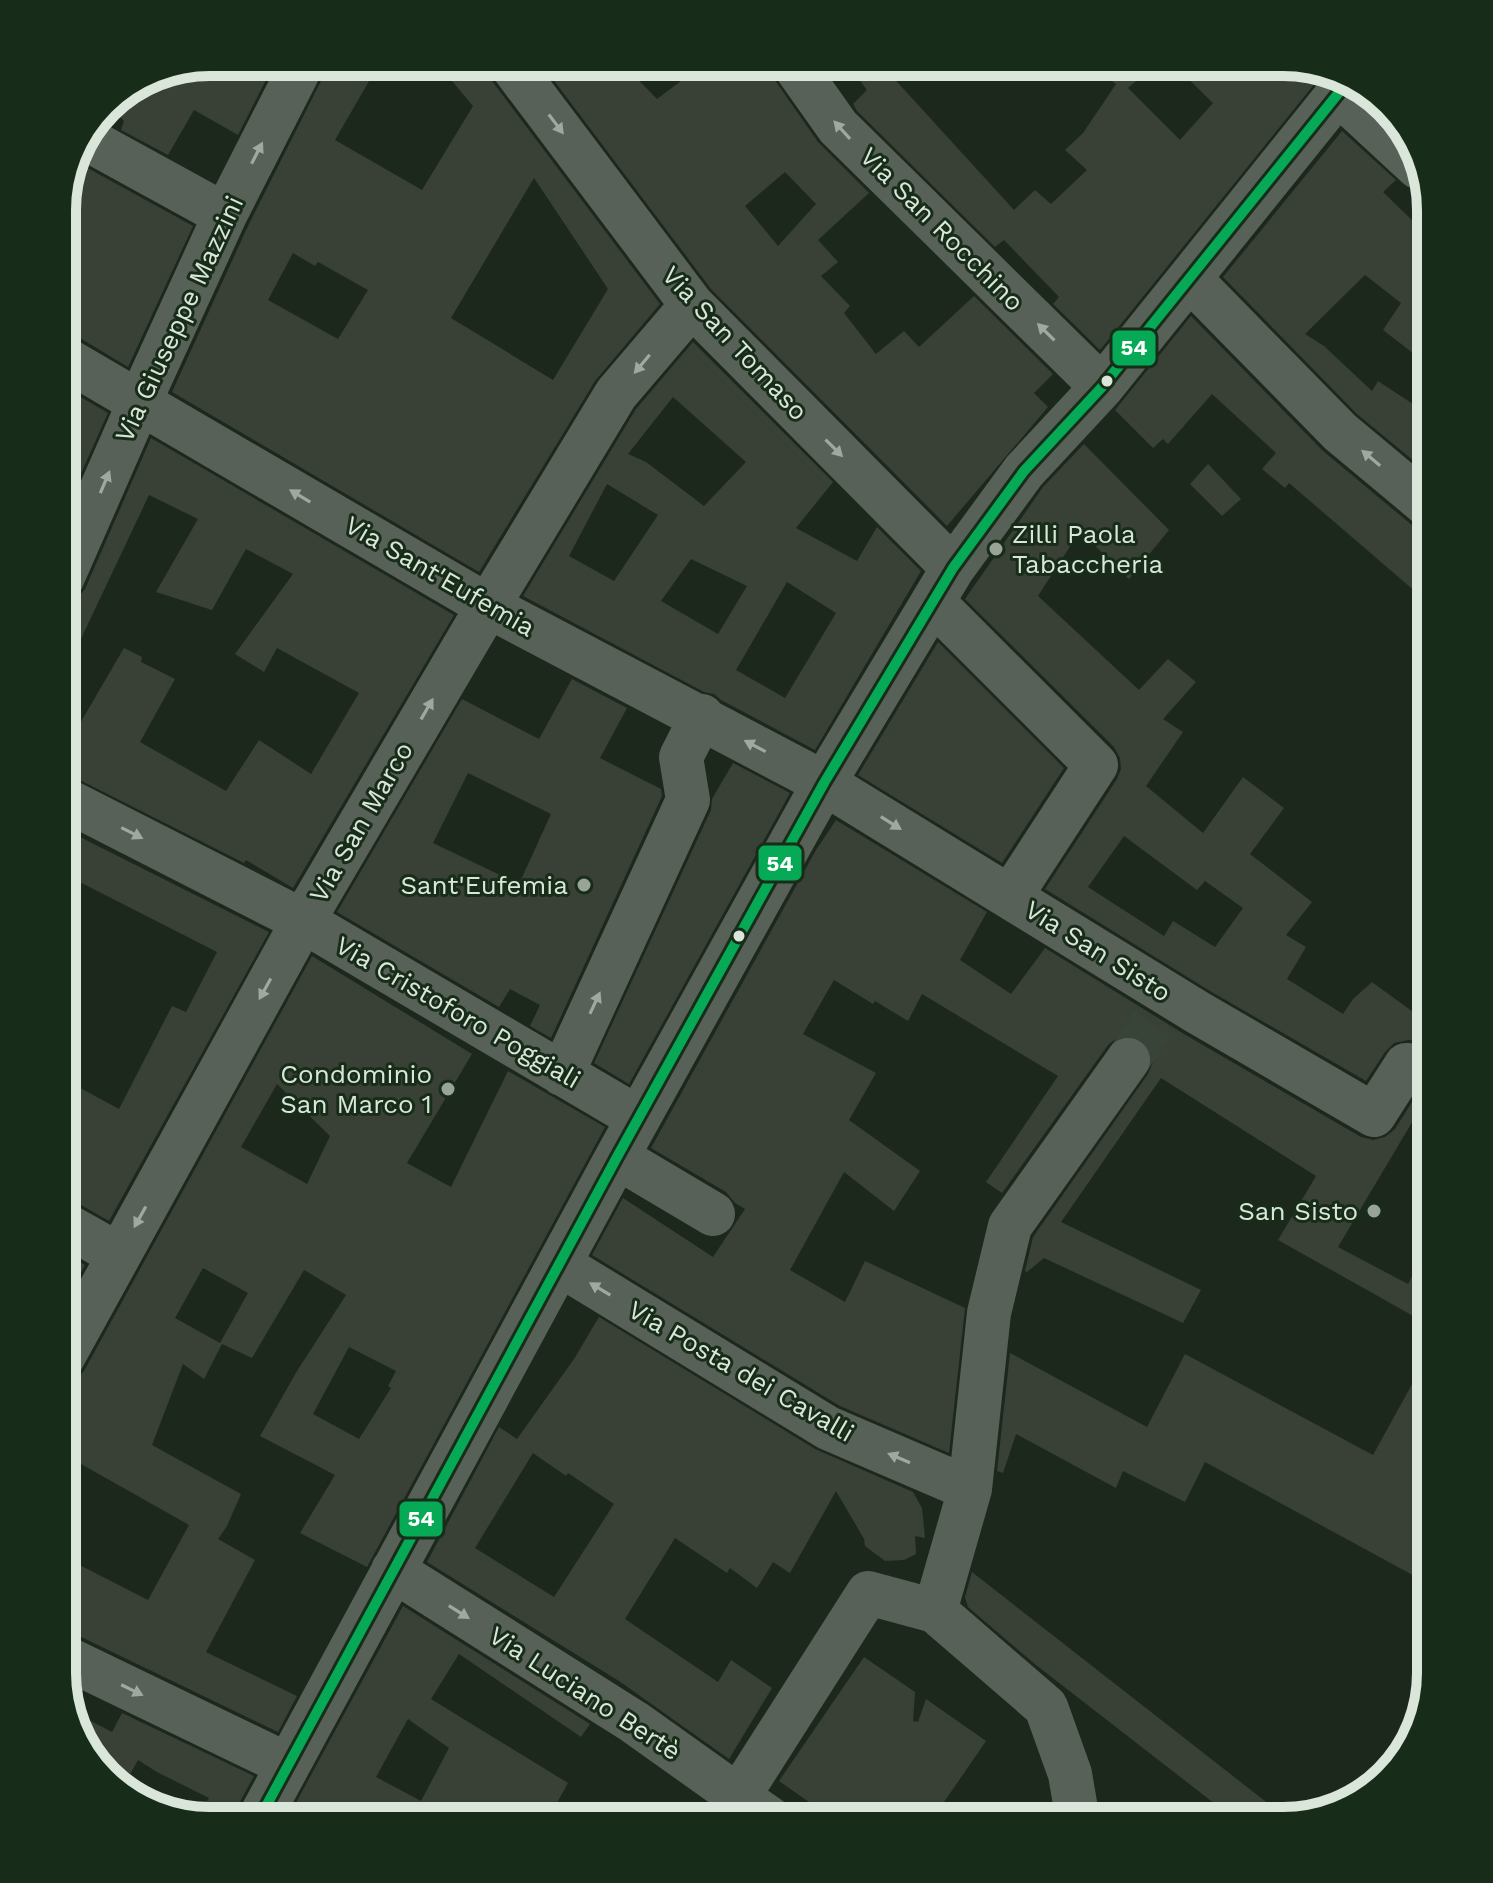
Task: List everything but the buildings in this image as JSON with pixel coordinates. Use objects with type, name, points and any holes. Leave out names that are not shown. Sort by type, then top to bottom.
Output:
[{"type":"street","name":"Via Giuseppe Mazzini","points":[[76,547],[225,215],[296,76]]},
{"type":"street","name":"Via San Tomaso","points":[[520,76],[692,305],[943,585],[1096,765],[1010,897]]},
{"type":"street","name":"Via San Rocchino","points":[[802,76],[838,127],[1102,387]]},
{"type":"street","points":[[266,1807],[638,1118],[824,783],[943,585],[1024,471],[1102,387],[1191,280],[1340,89]]},
{"type":"street","points":[[1351,95],[1403,150]]},
{"type":"street","points":[[95,143],[225,215]]},
{"type":"street","points":[[1191,280],[1340,432],[1417,496]]},
{"type":"street","name":"Via San Marco","points":[[76,1333],[303,921],[488,606],[616,394],[692,305]]},
{"type":"street","name":"Via Sant'Eufemia","points":[[76,365],[488,606],[702,716],[824,783]]},
{"type":"street","points":[[562,1074],[688,800],[681,757],[702,716]]},
{"type":"street","name":"Via San Sisto","points":[[824,783],[1171,996],[1374,1115],[1406,1065],[1417,1066]]},
{"type":"street","name":"Via Cristoforo Poggiali","points":[[76,805],[303,921],[638,1118]]},
{"type":"street","points":[[935,1611],[970,1489],[989,1313],[1010,1226],[1128,1060]]},
{"type":"street","points":[[617,1157],[713,1214]]},
{"type":"street","points":[[76,1231],[119,1255]]},
{"type":"street","name":"Via Posta dei Cavalli","points":[[559,1264],[828,1428],[970,1489]]},
{"type":"street","name":"Via Luciano Bertè","points":[[393,1570],[634,1722],[753,1807]]},
{"type":"street","points":[[757,1807],[868,1593],[935,1611],[1046,1707],[1070,1774],[1076,1807]]},
{"type":"street","points":[[76,1663],[288,1765]]},
{"type":"tunnel","points":[[1128,1060],[1171,996]]},
{"type":"transit line","name":"54","points":[[266,1807],[617,1157],[824,783],[953,568],[1024,471],[1102,387],[1341,90]]},
{"type":"place","name":"Zilli Paola Tabaccheria","points":[[996,549]]},
{"type":"place","name":"Sant'Eufemia","points":[[584,885]]},
{"type":"place","name":"Condominio San Marco 1","points":[[448,1089]]},
{"type":"place","name":"San Sisto","points":[[1374,1211]]}]
